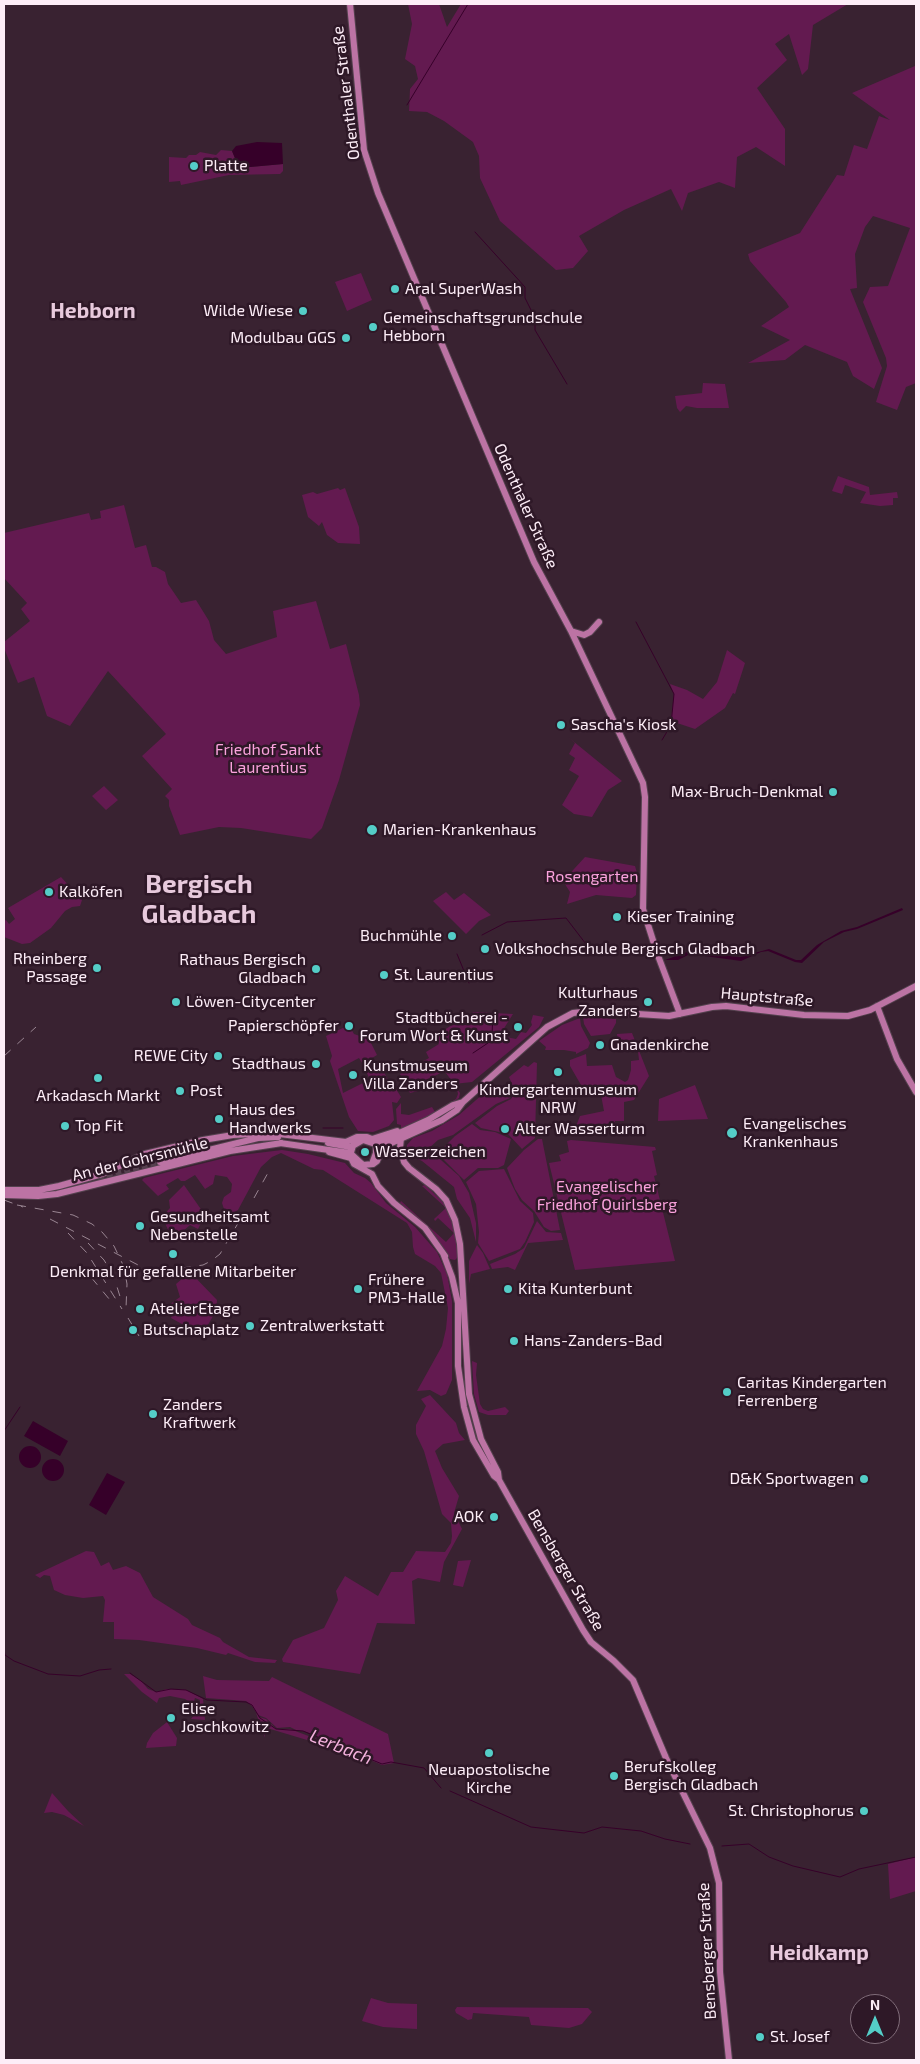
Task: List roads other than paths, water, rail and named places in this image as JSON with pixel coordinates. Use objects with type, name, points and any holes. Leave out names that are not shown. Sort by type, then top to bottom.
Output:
[{"type":"main road","name":"Odenthaler Straße","points":[[350,4],[363,142],[368,164],[407,264],[515,519],[536,566],[571,631],[643,783],[645,797],[643,908],[656,953],[680,1014]]},
{"type":"main road","points":[[571,631],[584,635],[590,632],[599,622]]},
{"type":"main road","name":"Hauptstraße","points":[[463,1102],[547,1028],[568,1016],[580,1012],[662,1016],[726,1006],[791,1014],[840,1017],[859,1014],[916,986]]},
{"type":"main road","points":[[877,1006],[897,1059],[916,1092]]},
{"type":"main road","points":[[351,1153],[363,1140],[374,1141],[397,1130],[406,1130],[453,1105],[463,1102]]},
{"type":"main road","points":[[246,1141],[282,1143],[351,1153],[363,1165],[373,1164],[387,1144],[442,1120],[457,1110],[463,1102]]},
{"type":"main road","name":"An der Gohrsmühle","points":[[4,1190],[39,1190],[58,1186],[102,1174],[145,1154],[218,1137],[271,1133],[346,1142],[363,1136],[374,1141]]},
{"type":"main road","points":[[160,1162],[258,1138],[296,1137]]},
{"type":"main road","name":"An der Gohrsmühle","points":[[313,1138],[341,1146],[351,1153]]},
{"type":"main road","name":"Bensberger Straße","points":[[401,1138],[402,1157],[409,1168],[436,1189],[452,1210],[458,1230],[469,1394],[482,1441],[498,1472],[499,1480]]},
{"type":"main road","points":[[351,1153],[355,1139]]},
{"type":"main road","points":[[373,1164],[376,1153],[374,1141]]},
{"type":"main road","name":"An der Gohrsmühle","points":[[4,1195],[38,1196],[57,1194],[230,1151],[282,1143]]},
{"type":"main road","name":"Bensberger Straße","points":[[351,1153],[356,1166],[372,1174],[385,1193],[425,1228],[443,1253],[452,1271],[462,1306]]},
{"type":"main road","points":[[123,1164],[132,1175]]},
{"type":"main road","name":"Bensberger Straße","points":[[373,1164],[385,1193]]},
{"type":"main road","name":"Bensberger Straße","points":[[443,1253],[452,1277],[458,1303],[458,1350],[462,1394],[472,1435],[583,1630],[591,1642],[614,1661],[632,1680],[666,1758],[710,1848],[719,1883],[720,1972],[728,2060]]},
{"type":"main road","points":[[458,1350],[462,1356],[466,1356]]},
{"type":"waterway","points":[[407,105],[468,4]]},
{"type":"waterway","points":[[475,232],[525,287],[525,298],[535,318],[535,330],[567,384]]},
{"type":"waterway","points":[[636,622],[674,694],[671,725],[662,740]]},
{"type":"waterway","points":[[482,935],[507,922],[566,918],[589,948]]},
{"type":"waterway","points":[[457,954],[469,983]]},
{"type":"waterway","points":[[473,1053],[488,1043],[492,1035],[493,1013]]},
{"type":"waterway","points":[[323,1128],[343,1128]]},
{"type":"waterway","points":[[4,1431],[20,1407]]},
{"type":"waterway","name":"Lerbach","points":[[4,1649],[5,1655],[14,1661],[48,1674],[80,1676],[99,1670],[111,1669]]},
{"type":"waterway","name":"Lerbach","points":[[130,1673],[156,1692],[171,1689],[186,1690],[207,1700],[246,1702],[252,1705],[260,1718],[276,1729],[303,1731],[382,1764],[391,1762],[424,1768],[441,1788]]},
{"type":"waterway","name":"Lerbach","points":[[450,1791],[531,1827],[584,1833],[602,1827],[641,1831],[665,1839],[690,1844]]},
{"type":"waterway","name":"Lerbach","points":[[722,1846],[749,1844],[769,1857],[793,1866],[840,1877],[859,1869],[916,1857]]},
{"type":"tunnel","points":[[98,1178],[160,1162]]},
{"type":"railway","points":[[4,1056],[36,1027]]},
{"type":"railway","points":[[254,1198],[269,1171]]},
{"type":"railway","points":[[4,1200],[23,1207]]},
{"type":"railway","points":[[17,1205],[73,1215],[92,1224],[102,1232],[114,1246],[124,1267],[127,1284],[126,1308]]},
{"type":"railway","points":[[50,1219],[140,1266],[157,1271],[203,1265],[211,1261],[220,1254],[244,1213]]},
{"type":"railway","points":[[68,1233],[87,1253],[122,1309]]},
{"type":"railway","points":[[88,1243],[104,1260],[114,1277],[122,1303]]},
{"type":"railway","points":[[80,1264],[110,1300]]},
{"type":"railway","points":[[128,1318],[139,1336]]},
{"type":"place","name":"Platte","points":[[194,166]]},
{"type":"place","name":"Aral SuperWash","points":[[395,289]]},
{"type":"place","name":"Wilde Wiese","points":[[303,311]]},
{"type":"place","name":"Gemeinschaftsgrundschule Hebborn","points":[[373,327]]},
{"type":"place","name":"Modulbau GGS","points":[[346,338]]},
{"type":"place","name":"Sascha's Kiosk","points":[[561,725]]},
{"type":"place","name":"Max-Bruch-Denkmal","points":[[833,792]]},
{"type":"place","name":"Marien-Krankenhaus","points":[[372,830]]},
{"type":"place","name":"Kalköfen","points":[[49,892]]},
{"type":"place","name":"Kieser Training","points":[[617,917]]},
{"type":"place","name":"Buchmühle","points":[[452,936]]},
{"type":"place","name":"Volkshochschule Bergisch Gladbach","points":[[485,949]]},
{"type":"place","name":"Rheinberg Passage","points":[[97,968]]},
{"type":"place","name":"Rathaus Bergisch Gladbach","points":[[316,969]]},
{"type":"place","name":"St. Laurentius","points":[[384,975]]},
{"type":"place","name":"Löwen-Citycenter","points":[[176,1002]]},
{"type":"place","name":"Kulturhaus Zanders","points":[[648,1002]]},
{"type":"place","name":"Papierschöpfer","points":[[349,1026]]},
{"type":"place","name":"Stadtbücherei - Forum Wort & Kunst","points":[[518,1027]]},
{"type":"place","name":"Gnadenkirche","points":[[600,1045]]},
{"type":"place","name":"REWE City","points":[[218,1056]]},
{"type":"place","name":"Stadthaus","points":[[316,1064]]},
{"type":"place","name":"Kindergartenmuseum NRW","points":[[558,1072]]},
{"type":"place","name":"Kunstmuseum Villa Zanders","points":[[353,1075]]},
{"type":"place","name":"Arkadasch Markt","points":[[98,1078]]},
{"type":"place","name":"Post","points":[[180,1091]]},
{"type":"place","name":"Haus des Handwerks","points":[[219,1119]]},
{"type":"place","name":"Top Fit","points":[[65,1126]]},
{"type":"place","name":"Alter Wasserturm","points":[[505,1129]]},
{"type":"place","name":"Evangelisches Krankenhaus","points":[[732,1133]]},
{"type":"place","name":"Wasserzeichen","points":[[365,1152]]},
{"type":"place","name":"Gesundheitsamt Nebenstelle","points":[[140,1226]]},
{"type":"place","name":"Denkmal für gefallene Mitarbeiter","points":[[173,1254]]},
{"type":"place","name":"Frühere PM3-Halle","points":[[358,1289]]},
{"type":"place","name":"Kita Kunterbunt","points":[[508,1289]]},
{"type":"place","name":"AtelierEtage","points":[[140,1309]]},
{"type":"place","name":"Zentralwerkstatt","points":[[250,1326]]},
{"type":"place","name":"Butschaplatz","points":[[133,1330]]},
{"type":"place","name":"Hans-Zanders-Bad","points":[[514,1341]]},
{"type":"place","name":"Caritas Kindergarten Ferrenberg","points":[[727,1392]]},
{"type":"place","name":"Zanders Kraftwerk","points":[[153,1414]]},
{"type":"place","name":"D&K Sportwagen","points":[[864,1479]]},
{"type":"place","name":"AOK","points":[[494,1517]]},
{"type":"place","name":"Elise Joschkowitz","points":[[171,1718]]},
{"type":"place","name":"Neuapostolische Kirche","points":[[489,1753]]},
{"type":"place","name":"Berufskolleg Bergisch Gladbach","points":[[614,1776]]},
{"type":"place","name":"St. Christophorus","points":[[864,1811]]},
{"type":"place","name":"St. Josef","points":[[760,2037]]},
{"type":"district","name":"Hebborn","points":[[93,311]]},
{"type":"district","name":"Bergisch Gladbach","points":[[199,899]]},
{"type":"district","name":"Heidkamp","points":[[819,1953]]},
{"type":"park label","name":"Friedhof Sankt Laurentius","points":[[268,759]]},
{"type":"park label","name":"Rosengarten","points":[[592,877]]},
{"type":"park label","name":"Evangelischer Friedhof Quirlsberg","points":[[607,1196]]}]
